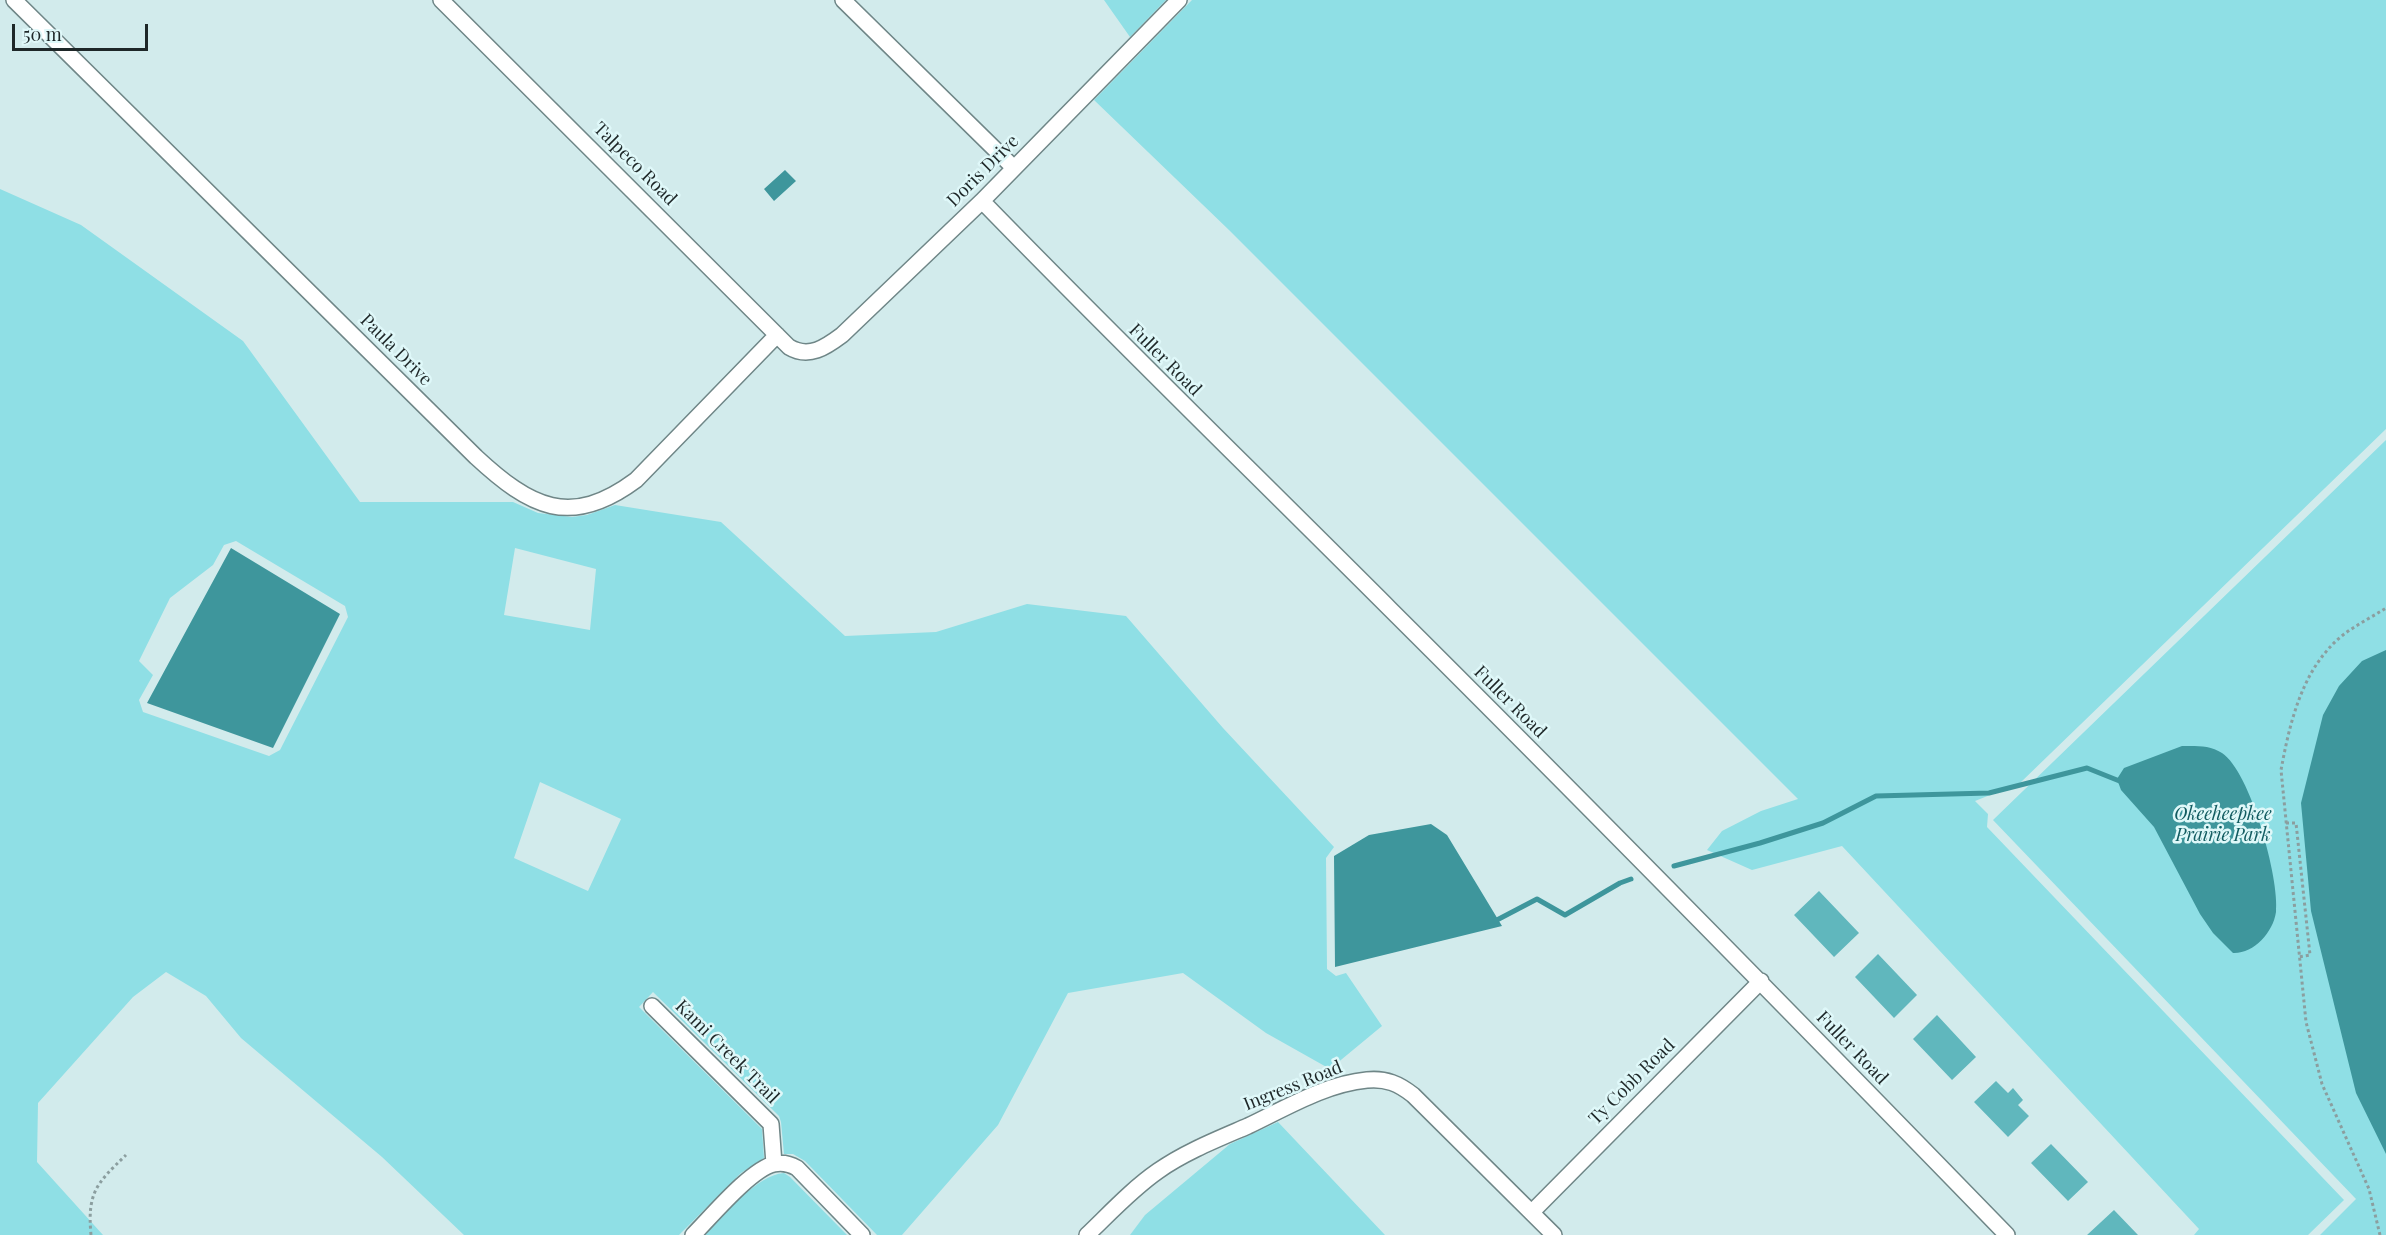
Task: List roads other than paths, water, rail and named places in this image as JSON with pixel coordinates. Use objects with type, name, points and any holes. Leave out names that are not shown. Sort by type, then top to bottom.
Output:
[{"type":"street","name":"Paula Drive","points":[[14,0],[476,457],[504,483],[542,504],[573,507],[608,498],[636,480],[777,335]]},
{"type":"street","name":"Talpeco Road","points":[[441,0],[789,347],[803,353]]},
{"type":"street","points":[[843,0],[1014,168]]},
{"type":"street","name":"Doris Drive","points":[[803,353],[823,349],[842,335],[982,201],[1179,0]]},
{"type":"street","name":"Fuller Road","points":[[982,201],[1135,357],[1761,981],[2007,1235]]},
{"type":"street","name":"Ty Cobb Road","points":[[1532,1212],[1761,981]]},
{"type":"street","name":"Kami Creek Trail","points":[[652,1006],[771,1124],[774,1164]]},
{"type":"street","name":"Ingress Road","points":[[1087,1235],[1127,1196],[1159,1170],[1200,1148],[1322,1092],[1369,1079],[1386,1080],[1401,1085],[1413,1095],[1554,1235]]},
{"type":"street","points":[[693,1235],[762,1169],[774,1164],[788,1163],[797,1168],[862,1235]]},
{"type":"waterway","points":[[1674,866],[1823,823],[1876,796],[1989,793],[2087,768],[2122,782]]},
{"type":"waterway","points":[[1495,921],[1537,899],[1565,915],[1631,879]]},
{"type":"park label","name":"Okeeheepkee Prairie Park","points":[[2223,824]]}]
